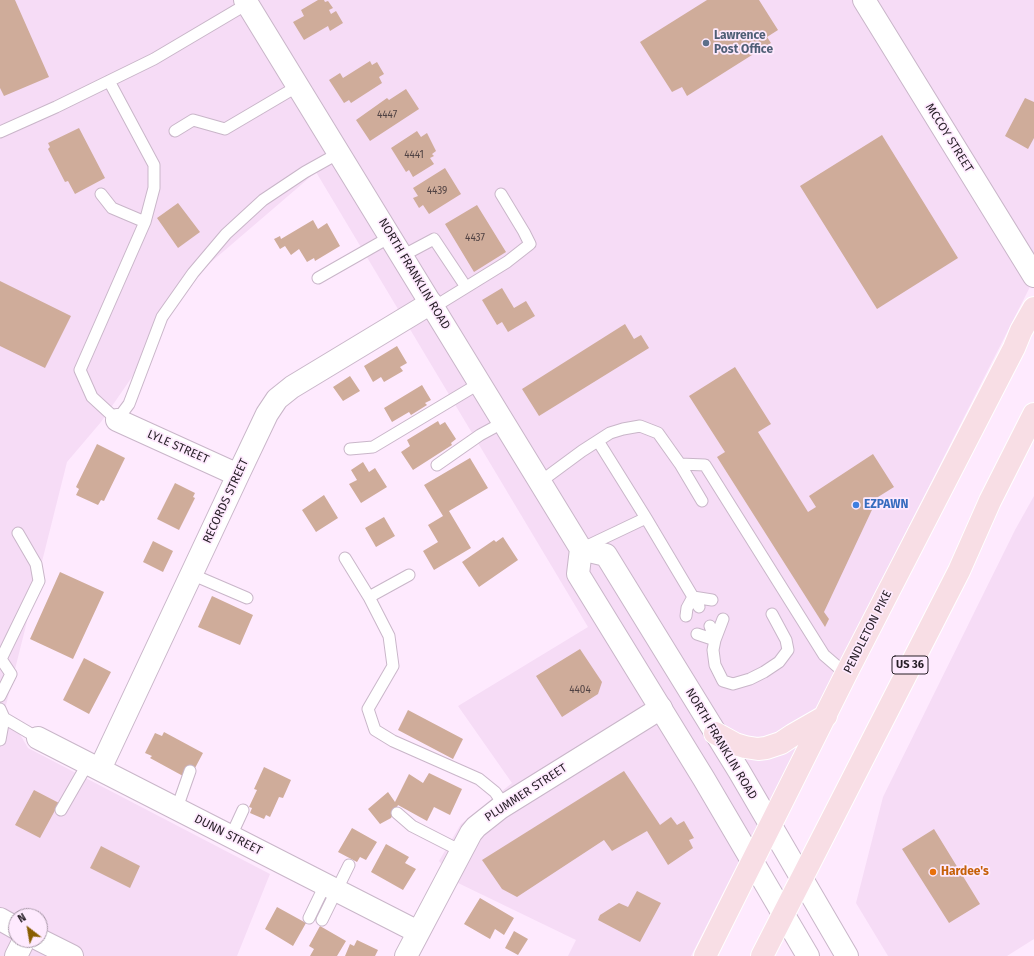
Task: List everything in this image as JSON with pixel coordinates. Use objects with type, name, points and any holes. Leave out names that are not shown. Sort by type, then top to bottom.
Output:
[{"type":"main road","name":"PENDLETON PIKE","points":[[704,956],[753,862],[846,674],[1034,308]]},
{"type":"main road","name":"US 36","points":[[762,956],[958,571],[990,501],[1034,414]]},
{"type":"main road","points":[[715,733],[735,744],[745,747],[758,749],[766,748],[781,744],[793,735],[826,716]]},
{"type":"street","name":"MCCOY STREET","points":[[864,0],[1034,276]]},
{"type":"street","name":"NORTH FRANKLIN ROAD","points":[[246,2],[433,305],[581,549],[606,555],[715,733],[847,956]]},
{"type":"street","name":"RECORDS STREET","points":[[94,766],[191,574],[267,414],[277,399],[292,387],[433,305]]},
{"type":"street","name":"LYLE STREET","points":[[118,420],[238,474]]},
{"type":"street","points":[[581,549],[578,574],[661,708],[808,956]]},
{"type":"street","name":"PLUMMER STREET","points":[[406,956],[461,851],[476,827],[504,805],[661,708]]},
{"type":"street","name":"DUNN STREET","points":[[38,738],[418,932]]},
{"type":"street","points":[[48,944],[72,956]]},
{"type":"lane","points":[[0,132],[56,107],[154,58],[246,2]]},
{"type":"lane","points":[[108,81],[154,165],[154,188],[145,222],[80,370],[92,397],[118,420],[129,404],[162,317],[193,273],[226,234],[263,200],[305,172],[339,153]]},
{"type":"lane","points":[[175,131],[193,120],[225,129],[298,86]]},
{"type":"lane","points":[[101,194],[112,208],[145,222]]},
{"type":"lane","points":[[433,305],[507,262],[530,244],[500,194]]},
{"type":"lane","points":[[318,278],[390,236]]},
{"type":"lane","points":[[402,256],[434,239],[466,287]]},
{"type":"lane","points":[[350,449],[373,447],[480,383]]},
{"type":"lane","points":[[437,465],[480,435],[504,422]]},
{"type":"lane","points":[[540,482],[582,451],[610,434],[623,428],[640,426],[658,434],[680,464],[702,501]]},
{"type":"lane","points":[[598,441],[699,607]]},
{"type":"lane","points":[[680,464],[705,465],[824,655],[846,674]]},
{"type":"lane","points":[[581,549],[646,518]]},
{"type":"lane","points":[[0,696],[11,674],[1,659],[39,581],[36,564],[18,533]]},
{"type":"lane","points":[[345,558],[369,597],[389,636],[393,666],[368,709],[375,730],[394,741],[479,779],[495,792],[504,805]]},
{"type":"lane","points":[[191,574],[246,598]]},
{"type":"lane","points":[[369,597],[409,574]]},
{"type":"lane","points":[[693,597],[712,600]]},
{"type":"lane","points":[[686,616],[687,608],[693,597]]},
{"type":"lane","points":[[723,619],[714,650],[715,665],[723,681],[733,684],[750,679],[764,672],[779,662],[788,650],[786,640],[772,614]]},
{"type":"lane","points":[[710,626],[716,640]]},
{"type":"lane","points":[[697,634],[716,640]]},
{"type":"lane","points":[[2,713],[38,738]]},
{"type":"lane","points":[[0,740],[2,713]]},
{"type":"lane","points":[[61,810],[94,766]]},
{"type":"lane","points":[[177,808],[190,771]]},
{"type":"lane","points":[[231,836],[243,810]]},
{"type":"lane","points":[[397,813],[412,826],[461,851]]},
{"type":"lane","points":[[309,918],[349,865]]},
{"type":"lane","points":[[322,920],[331,888]]},
{"type":"shaded area","points":[[0,0],[1034,0],[1034,279],[691,956],[568,956],[576,940],[456,882],[439,861],[461,824],[512,783],[458,706],[588,627],[316,172],[196,275],[132,377],[101,422],[67,462],[5,709],[28,748],[270,874],[237,956],[0,956]]},
{"type":"shaded area","points":[[1034,496],[1034,939],[1007,956],[888,956],[856,903],[883,797],[1015,530]]},
{"type":"building","points":[[0,0],[15,0],[49,77],[4,96],[0,88]]},
{"type":"building","points":[[318,0],[324,0],[325,2],[328,1],[333,8],[329,10],[331,14],[336,11],[343,23],[330,31],[328,26],[304,40],[293,22],[304,16],[301,10]]},
{"type":"building","points":[[707,0],[759,0],[778,30],[767,37],[771,43],[687,96],[682,87],[672,92],[640,42]]},
{"type":"building","points":[[370,61],[372,65],[377,62],[384,74],[379,77],[382,83],[351,103],[349,100],[344,103],[329,80],[340,73],[343,78]]},
{"type":"building","points":[[406,89],[419,109],[370,141],[356,120],[387,98],[389,100]]},
{"type":"building","points":[[1025,98],[1034,102],[1034,138],[1028,149],[1005,136]]},
{"type":"building","points":[[79,128],[105,178],[75,194],[68,181],[65,182],[48,149],[50,147],[48,143]]},
{"type":"building","points":[[417,131],[421,137],[427,133],[436,151],[432,154],[434,156],[430,158],[434,164],[413,177],[409,170],[406,172],[391,148]]},
{"type":"building","points":[[882,135],[958,258],[877,309],[800,186]]},
{"type":"building","points":[[445,168],[461,194],[429,214],[423,205],[419,208],[413,198],[418,196],[413,188]]},
{"type":"building","points":[[178,203],[200,232],[178,248],[157,218]]},
{"type":"building","points":[[477,205],[506,252],[474,272],[445,224]]},
{"type":"building","points":[[313,220],[318,229],[327,223],[340,246],[315,261],[314,258],[307,262],[299,249],[291,255],[285,246],[280,249],[274,239],[280,236],[281,239]]},
{"type":"building","points":[[0,281],[71,316],[45,368],[0,346]]},
{"type":"building","points":[[502,288],[514,308],[526,301],[535,316],[508,332],[502,322],[497,325],[482,300]]},
{"type":"building","points":[[625,324],[634,339],[641,335],[649,348],[539,416],[522,389]]},
{"type":"building","points":[[397,346],[407,363],[400,367],[403,371],[384,382],[381,377],[373,382],[364,366]]},
{"type":"building","points":[[735,367],[771,424],[758,432],[808,512],[816,507],[809,496],[873,454],[894,487],[878,497],[824,612],[829,619],[825,627],[717,457],[725,452],[689,396]]},
{"type":"building","points":[[350,376],[360,391],[343,401],[333,387]]},
{"type":"building","points":[[422,385],[431,400],[425,403],[427,405],[411,415],[409,412],[392,422],[384,408]]},
{"type":"building","points":[[438,421],[440,425],[445,422],[456,439],[451,443],[452,445],[413,470],[401,452],[410,446],[407,440]]},
{"type":"building","points":[[97,444],[125,458],[104,501],[101,500],[98,505],[76,495],[79,489],[76,487]]},
{"type":"building","points":[[470,458],[488,488],[449,511],[471,548],[434,570],[423,551],[438,542],[428,525],[443,516],[424,485]]},
{"type":"building","points":[[363,462],[369,472],[375,468],[387,487],[361,503],[349,484],[357,480],[351,470]]},
{"type":"building","points":[[175,483],[195,493],[193,497],[195,498],[179,530],[157,519]]},
{"type":"building","points":[[324,495],[338,518],[316,532],[302,510]]},
{"type":"building","points":[[384,517],[395,536],[376,547],[365,528]]},
{"type":"building","points":[[503,537],[518,560],[479,587],[462,562],[494,540],[496,542]]},
{"type":"building","points":[[153,541],[173,551],[163,572],[143,562]]},
{"type":"building","points":[[60,572],[104,592],[73,659],[30,639]]},
{"type":"building","points":[[212,596],[253,615],[240,645],[198,627]]},
{"type":"building","points":[[580,649],[602,682],[598,694],[562,717],[536,676]]},
{"type":"building","points":[[84,658],[111,672],[89,714],[63,700]]},
{"type":"building","points":[[408,710],[463,739],[453,759],[398,730]]},
{"type":"building","points":[[164,732],[203,753],[195,768],[189,765],[183,776],[150,758],[152,756],[145,753],[155,733],[162,736]]},
{"type":"building","points":[[264,767],[291,780],[283,798],[279,797],[270,817],[266,815],[264,819],[250,813],[252,808],[249,807],[257,790],[254,789]]},
{"type":"building","points":[[624,771],[660,825],[671,817],[677,825],[684,821],[694,838],[689,840],[693,848],[668,865],[647,831],[612,851],[604,840],[517,897],[502,889],[482,860]]},
{"type":"building","points":[[429,773],[462,789],[450,815],[434,807],[427,821],[398,805],[391,818],[380,824],[368,809],[388,792],[395,802],[409,774],[423,783]]},
{"type":"building","points":[[34,790],[59,803],[40,838],[15,825]]},
{"type":"building","points":[[352,828],[377,842],[366,860],[360,857],[357,862],[338,852]]},
{"type":"building","points":[[934,829],[980,904],[949,923],[902,849]]},
{"type":"building","points":[[386,844],[409,857],[405,863],[416,869],[403,890],[371,872]]},
{"type":"building","points":[[101,846],[140,866],[130,888],[90,868]]},
{"type":"building","points":[[637,891],[661,903],[640,942],[598,920],[600,915],[619,903],[628,907]]},
{"type":"building","points":[[480,898],[514,918],[504,935],[495,929],[490,939],[464,924]]},
{"type":"building","points":[[277,907],[306,923],[293,946],[265,929]]},
{"type":"building","points":[[320,926],[346,941],[337,956],[310,956],[314,949],[309,946]]},
{"type":"building","points":[[514,931],[528,939],[518,955],[505,948]]},
{"type":"building","points":[[357,940],[378,950],[375,956],[345,956],[350,944],[354,946]]},
{"type":"place","name":"Lawrence Post Office","points":[[706,43]]},
{"type":"place","name":"EZPAWN","points":[[856,505]]},
{"type":"place","name":"Hardee's","points":[[933,872]]}]
